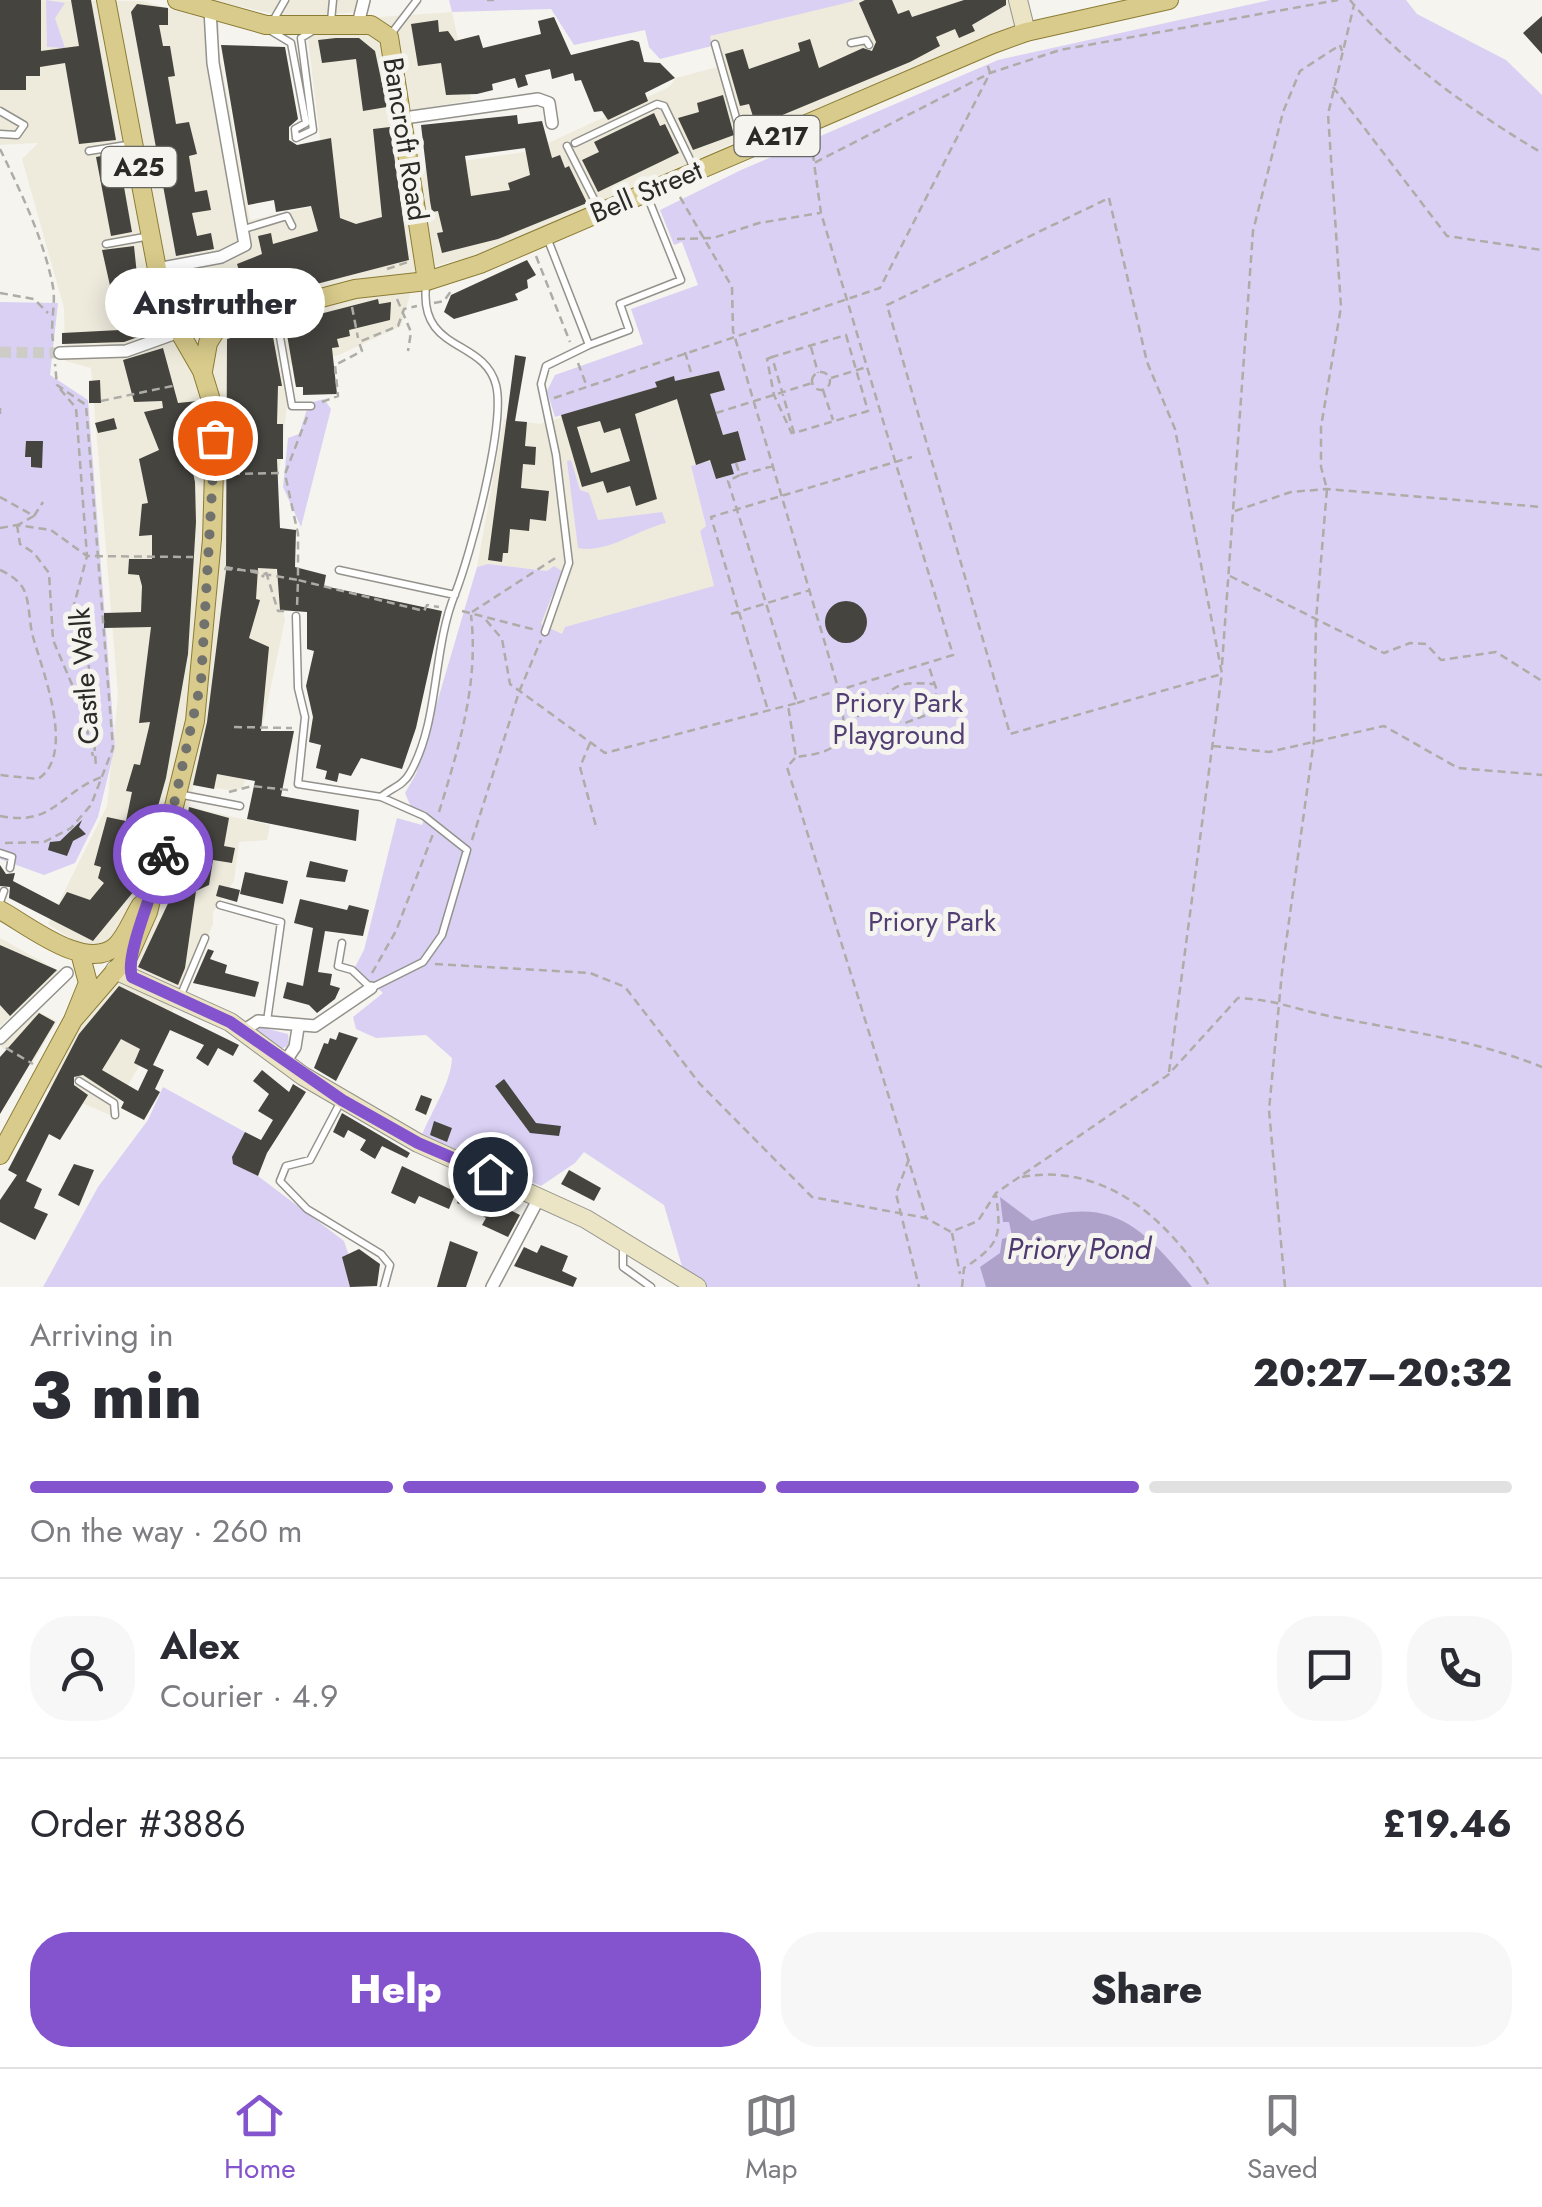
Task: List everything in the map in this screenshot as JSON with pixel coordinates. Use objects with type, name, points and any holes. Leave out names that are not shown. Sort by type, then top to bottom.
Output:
[{"type":"main road","name":"A25","points":[[106,0],[157,269],[179,332]]},
{"type":"main road","name":"Bancroft Road","points":[[176,0],[266,25],[371,25],[389,37],[427,281]]},
{"type":"main road","name":"Bell Street","points":[[202,371],[208,343],[216,330],[349,291],[452,274],[746,150],[886,83],[1026,32],[1169,0]]},
{"type":"main road","points":[[424,253],[436,270],[452,274]]},
{"type":"main road","points":[[73,1020],[124,974],[152,894],[201,682],[211,548],[214,416],[202,371],[179,332]]},
{"type":"main road","points":[[0,910],[80,953],[101,954],[114,947],[152,894]]},
{"type":"main road","points":[[0,1155],[73,1020],[88,982],[80,953]]},
{"type":"street","points":[[358,24],[364,15],[364,0]]},
{"type":"street","points":[[1018,0],[1026,32]]},
{"type":"street","points":[[157,269],[221,257],[245,245],[212,63],[210,10]]},
{"type":"street","points":[[404,118],[538,100],[548,103],[552,123]]},
{"type":"street","points":[[60,354],[126,351],[164,341],[179,332]]},
{"type":"street","points":[[0,1041],[67,973]]},
{"type":"street","points":[[124,974],[243,1031],[342,1100],[418,1143],[540,1196],[624,1240],[696,1287]]},
{"type":"street","points":[[243,1031],[252,1023],[298,1028],[322,1024],[368,985]]},
{"type":"street","points":[[284,1062],[295,1047],[298,1028]]},
{"type":"street","points":[[492,1287],[540,1196]]},
{"type":"lane","points":[[285,0],[279,16],[266,25],[291,43],[306,123],[295,130],[296,138],[314,130],[300,43],[323,28],[333,0]]},
{"type":"lane","points":[[389,37],[417,0]]},
{"type":"lane","points":[[851,42],[866,40],[869,45]]},
{"type":"lane","points":[[715,44],[746,150]]},
{"type":"lane","points":[[600,211],[571,144],[657,104],[664,106],[695,169]]},
{"type":"lane","points":[[0,111],[24,125],[17,135],[0,134]]},
{"type":"lane","points":[[90,151],[134,143]]},
{"type":"lane","points":[[545,632],[566,581],[568,550],[556,455],[541,384],[546,366],[573,350],[629,330],[620,304],[681,280],[646,192]]},
{"type":"lane","points":[[244,229],[287,216],[292,226]]},
{"type":"lane","points":[[106,244],[151,236]]},
{"type":"lane","points":[[538,238],[588,345]]},
{"type":"lane","points":[[381,797],[410,773],[482,494],[498,396],[490,372],[434,330],[424,304],[427,281]]},
{"type":"lane","points":[[276,310],[292,406],[311,406]]},
{"type":"lane","points":[[339,570],[455,594]]},
{"type":"lane","points":[[296,616],[303,731],[298,784],[381,797],[436,826],[467,850],[442,935],[422,962],[368,985],[352,970],[338,966],[342,943]]},
{"type":"lane","points":[[178,794],[240,806]]},
{"type":"lane","points":[[0,853],[12,857],[10,868]]},
{"type":"lane","points":[[0,902],[4,891]]},
{"type":"lane","points":[[220,905],[281,922],[267,1022]]},
{"type":"lane","points":[[180,998],[205,938]]},
{"type":"lane","points":[[79,1081],[114,1102],[115,1115]]},
{"type":"lane","points":[[342,1100],[310,1160],[286,1166],[280,1180],[307,1210],[381,1254],[390,1265],[384,1287]]},
{"type":"lane","points":[[624,1240],[620,1263],[652,1287]]},
{"type":"path","points":[[487,0],[494,0]]},
{"type":"path","points":[[814,163],[990,73],[1060,50],[1338,0]]},
{"type":"path","points":[[1285,1287],[1269,1110],[1314,740],[1316,620],[1326,489],[1321,467],[1321,427],[1341,307],[1328,114],[1352,2]]},
{"type":"path","points":[[1352,2],[1397,46],[1486,117],[1542,153]]},
{"type":"path","points":[[1168,1076],[1222,674],[1253,231],[1282,112],[1300,70],[1340,45],[1342,52]]},
{"type":"path","points":[[544,402],[684,350],[872,293],[887,280],[950,146],[990,73],[984,57]]},
{"type":"path","points":[[1332,86],[1447,236],[1542,250]]},
{"type":"path","points":[[470,613],[496,627],[510,684],[605,753],[929,666],[953,655],[821,213],[808,122]]},
{"type":"path","points":[[673,198],[682,196],[732,287],[734,335],[847,728]]},
{"type":"path","points":[[1109,198],[1147,362],[1175,429],[1222,674],[1010,734],[887,305],[1109,198]]},
{"type":"path","points":[[673,240],[704,238],[758,223],[821,213]]},
{"type":"path","points":[[538,238],[586,385]]},
{"type":"path","points":[[266,575],[278,611],[296,616],[298,580],[294,554],[298,534],[286,474],[311,406],[338,396],[335,365],[362,351],[349,291]]},
{"type":"path","points":[[0,293],[34,299],[49,314]]},
{"type":"path","points":[[359,342],[398,326],[404,309],[424,304]]},
{"type":"path","points":[[846,336],[868,411],[790,434],[774,395],[767,359],[810,346],[846,336]]},
{"type":"path","points":[[716,413],[812,383],[818,373],[810,346]]},
{"type":"path","points":[[684,350],[692,376]]},
{"type":"path","points":[[772,357],[794,433]]},
{"type":"path","points":[[818,373],[829,378],[868,367]]},
{"type":"path","points":[[823,390],[829,378]]},
{"type":"path","points":[[812,383],[823,390],[833,422]]},
{"type":"path","points":[[58,385],[76,408],[87,556],[74,605],[88,656],[96,767]]},
{"type":"path","points":[[101,401],[178,385]]},
{"type":"path","points":[[768,708],[710,517],[912,456]]},
{"type":"path","points":[[736,463],[740,475]]},
{"type":"path","points":[[773,466],[728,481],[797,703]]},
{"type":"path","points":[[214,474],[286,474]]},
{"type":"path","points":[[1234,512],[1291,492],[1326,489],[1542,507]]},
{"type":"path","points":[[0,496],[34,516]]},
{"type":"path","points":[[0,528],[34,516],[43,502]]},
{"type":"path","points":[[17,525],[51,530],[87,556],[199,557],[200,548],[211,548]]},
{"type":"path","points":[[0,816],[17,820],[50,813],[101,777],[82,708],[54,640],[49,574],[34,553],[20,544],[17,525]]},
{"type":"path","points":[[470,613],[568,550]]},
{"type":"path","name":"Castle Walk","points":[[0,843],[44,842],[71,828],[91,805],[113,748],[94,555]]},
{"type":"path","points":[[223,568],[298,580],[424,612],[427,606],[470,613],[545,632],[519,692],[467,850]]},
{"type":"path","points":[[0,570],[14,578],[25,594],[46,674],[56,745],[52,766],[38,779],[0,774]]},
{"type":"path","points":[[1229,575],[1384,652],[1410,644],[1426,644],[1440,660],[1496,652],[1542,681]]},
{"type":"path","points":[[731,614],[810,590]]},
{"type":"path","points":[[368,985],[396,932],[436,826],[460,743],[475,650],[470,613]]},
{"type":"path","points":[[926,1218],[788,767],[796,757],[831,750],[861,713],[878,712],[905,723],[929,714],[936,700],[936,684],[929,666]]},
{"type":"path","points":[[878,712],[888,691],[899,683],[936,684]]},
{"type":"path","points":[[788,705],[796,757]]},
{"type":"path","points":[[234,727],[283,726],[303,731]]},
{"type":"path","points":[[1212,746],[1269,752],[1384,726],[1458,768],[1542,775]]},
{"type":"path","points":[[590,741],[580,767],[597,830]]},
{"type":"path","points":[[220,802],[228,792],[252,786],[284,792],[298,784]]},
{"type":"path","points":[[16,808],[17,820]]},
{"type":"path","points":[[422,962],[590,973],[625,987],[700,1084],[812,1198],[926,1218],[951,1232],[962,1287]]},
{"type":"path","points":[[951,1232],[978,1222],[996,1194],[1168,1076],[1238,998],[1280,1000],[1326,1016],[1505,1052],[1542,1067]]},
{"type":"path","points":[[0,1041],[49,1068]]},
{"type":"path","points":[[909,1158],[896,1194],[919,1287]]},
{"type":"path","points":[[1020,1177],[1050,1172],[1088,1178],[1112,1189],[1139,1205],[1186,1248],[1210,1287]]},
{"type":"path","points":[[961,1277],[964,1268],[991,1250],[997,1240],[996,1194]]},
{"type":"shaded area","points":[[0,0],[143,1],[219,23],[218,45],[250,220],[311,207],[320,140],[306,22],[452,12],[471,100],[411,111],[422,167],[531,151],[669,87],[676,78],[717,67],[709,36],[854,0],[1009,0],[1015,30],[740,140],[500,249],[417,271],[401,326],[339,355],[287,365],[287,406],[271,541],[285,620],[263,724],[243,787],[236,791],[194,785],[189,807],[270,825],[267,840],[239,842],[234,881],[213,912],[213,924],[185,990],[110,1115],[45,1087],[64,1050],[120,970],[48,924],[107,806],[118,695],[91,368],[65,361],[64,308],[22,159],[38,143],[0,145]]},
{"type":"shaded area","points":[[210,0],[357,0],[359,12],[292,18]]},
{"type":"shaded area","points":[[719,371],[725,390],[710,395],[722,434],[738,431],[746,460],[734,474],[716,479],[710,461],[691,467],[706,527],[700,531],[716,595],[701,711],[541,624],[553,598],[547,571],[488,564],[477,567],[504,419],[540,424],[656,387],[655,382]]},
{"type":"shaded area","points":[[0,938],[61,972],[0,1026]]},
{"type":"shaded area","points":[[33,1009],[57,1021],[31,1066],[0,1046]]},
{"type":"green space","points":[[46,0],[65,3],[55,18],[65,48],[47,47]]},
{"type":"green space","points":[[449,0],[854,1],[710,36],[712,46],[660,59],[649,47],[645,30],[574,45],[551,9],[452,12]]},
{"type":"green space","name":"Priory Park","points":[[1270,0],[1406,0],[1417,14],[1506,60],[1542,95],[1542,1287],[704,1287],[684,1273],[664,1205],[584,1152],[575,1163],[541,1186],[422,1135],[445,1087],[452,1058],[426,1035],[376,1038],[356,1029],[353,1017],[383,993],[355,967],[364,950],[397,818],[422,825],[427,812],[411,807],[405,793],[416,774],[477,567],[488,564],[547,571],[554,566],[562,571],[541,624],[562,634],[565,627],[714,586],[700,531],[706,526],[691,466],[710,461],[716,479],[734,474],[731,464],[746,459],[738,431],[723,435],[710,394],[724,389],[719,372],[685,378],[676,387],[673,377],[656,382],[657,387],[555,417],[547,391],[555,375],[643,344],[631,309],[698,285],[682,242],[674,245],[660,210],[741,170],[998,60]]},
{"type":"green space","points":[[0,302],[58,303],[50,375],[88,400],[115,747],[98,817],[75,863],[44,875],[0,859]]},
{"type":"green space","points":[[324,399],[331,409],[301,527],[283,487],[288,438],[299,434],[309,403]]},
{"type":"green space","points":[[571,460],[580,490],[589,493],[598,520],[662,512],[666,523],[611,545],[578,548],[567,461]]},
{"type":"green space","points":[[260,1027],[288,1034],[289,1045],[279,1050],[256,1033]]},
{"type":"green space","points":[[163,1087],[245,1132],[234,1164],[258,1176],[344,1241],[349,1256],[343,1258],[350,1287],[43,1287],[98,1187],[148,1120]]},
{"type":"water","name":"Priory Pond","points":[[1000,1197],[1032,1221],[1084,1212],[1105,1214],[1124,1222],[1158,1248],[1192,1287],[986,1287],[980,1267],[1000,1253],[1002,1239],[1012,1236],[1009,1222],[1003,1222]]},
{"type":"building","points":[[0,0],[41,0],[41,51],[79,46],[71,0],[91,0],[116,140],[79,144],[65,63],[40,67],[40,76],[26,76],[26,90],[0,90]]},
{"type":"building","points":[[892,0],[898,14],[909,10],[912,17],[964,0],[1006,0],[1006,5],[972,25],[975,31],[959,38],[955,29],[936,37],[940,46],[910,62],[756,126],[749,104],[740,106],[725,54],[743,49],[749,69],[800,51],[798,43],[810,39],[819,68],[863,48],[872,51],[876,42],[859,3]]},
{"type":"building","points":[[137,4],[168,8],[168,25],[159,25],[163,46],[170,46],[175,76],[168,77],[176,124],[189,122],[197,154],[189,156],[195,192],[207,190],[211,210],[192,213],[197,236],[211,233],[214,249],[176,256],[131,12]]},
{"type":"building","points":[[1542,16],[1542,54],[1523,33]]},
{"type":"building","points":[[554,17],[571,55],[632,40],[639,42],[644,62],[660,63],[675,78],[645,93],[648,101],[608,120],[602,111],[594,112],[581,80],[575,81],[573,73],[552,79],[550,69],[525,75],[528,85],[518,88],[515,78],[492,84],[493,90],[477,94],[446,95],[441,63],[418,66],[411,24],[438,20],[439,32],[448,31],[455,41],[479,35],[483,48],[541,34],[538,21]]},
{"type":"building","points":[[359,38],[375,51],[387,107],[363,111],[356,59],[322,63],[318,40]]},
{"type":"building","points":[[221,45],[285,47],[298,119],[289,127],[289,140],[297,145],[331,138],[340,218],[356,224],[382,217],[373,129],[390,127],[409,260],[189,317],[179,274],[193,272],[196,288],[241,277],[237,264],[262,254],[258,236],[271,233],[273,244],[318,231],[311,206],[276,212],[274,200],[248,205]]},
{"type":"building","points":[[723,95],[734,135],[693,150],[678,118],[699,112],[697,103]]},
{"type":"building","points":[[654,113],[660,126],[665,124],[679,153],[598,192],[582,160],[599,152],[594,142]]},
{"type":"building","points":[[517,115],[518,124],[542,121],[552,158],[560,155],[565,168],[569,166],[587,203],[498,239],[442,253],[437,233],[443,232],[438,211],[432,212],[421,125]],"holes":[[[525,148],[530,175],[508,183],[510,190],[471,196],[465,156]]]},
{"type":"building","points":[[118,153],[132,232],[111,236],[96,157]]},
{"type":"building","points":[[134,246],[137,275],[155,331],[124,342],[62,344],[62,333],[120,330],[102,250]]},
{"type":"building","points":[[527,260],[536,275],[527,280],[528,288],[515,294],[518,300],[454,319],[444,312],[451,295]]},
{"type":"building","points":[[378,299],[379,304],[391,302],[390,320],[349,330],[350,336],[337,339],[339,347],[332,348],[337,394],[303,395],[303,387],[296,387],[285,323]]},
{"type":"building","points":[[271,326],[282,386],[278,386],[277,424],[283,424],[283,459],[277,459],[280,528],[296,530],[295,567],[326,575],[324,586],[442,611],[416,728],[402,769],[361,758],[351,776],[339,773],[337,782],[325,779],[327,771],[316,768],[321,745],[309,742],[313,717],[306,686],[314,651],[307,649],[307,612],[280,610],[277,569],[258,568],[256,599],[260,600],[249,638],[269,647],[261,731],[294,731],[281,796],[359,810],[356,841],[247,819],[255,781],[217,774],[214,789],[193,785],[207,722],[226,571],[227,339]]},
{"type":"building","points":[[163,348],[178,403],[198,401],[202,437],[185,436],[195,482],[196,522],[188,654],[166,778],[134,891],[93,941],[9,898],[10,887],[0,886],[0,865],[6,874],[15,873],[13,881],[59,905],[67,892],[90,900],[104,883],[98,878],[101,867],[94,865],[107,817],[126,821],[132,792],[126,791],[134,764],[140,765],[150,722],[139,723],[151,627],[104,628],[104,613],[141,612],[139,575],[128,574],[129,559],[152,559],[152,535],[139,536],[142,504],[148,503],[139,459],[159,450],[144,412],[163,408],[162,401],[134,402],[123,360]]},
{"type":"building","points":[[515,355],[526,357],[515,421],[527,422],[525,446],[536,447],[535,465],[523,464],[521,488],[549,491],[546,521],[530,519],[529,531],[510,529],[508,553],[503,553],[502,562],[488,560]]},
{"type":"building","points":[[719,371],[725,390],[710,394],[723,435],[738,431],[746,460],[731,464],[734,474],[716,479],[710,460],[696,465],[677,399],[635,414],[657,499],[636,506],[630,486],[607,493],[603,481],[582,487],[561,415],[657,387],[655,382],[674,376],[675,381]],"holes":[[[600,421],[604,433],[620,428],[630,461],[591,473],[577,427]]]},
{"type":"building","points":[[100,380],[101,403],[89,403],[89,381]]},
{"type":"building","points":[[114,418],[117,429],[98,433],[95,423]]},
{"type":"building","points":[[26,441],[43,441],[42,468],[31,467],[31,457],[25,457]]},
{"type":"building","points":[[846,601],[861,607],[867,622],[861,637],[846,643],[831,637],[825,622],[831,607]]},
{"type":"building","points":[[189,807],[229,818],[224,846],[235,848],[232,863],[213,860],[209,885],[196,891],[185,968],[178,985],[138,967],[172,895]]},
{"type":"building","points":[[82,820],[79,827],[86,834],[73,841],[67,856],[48,850],[50,842],[60,841]]},
{"type":"building","points":[[310,861],[348,870],[345,882],[306,877]]},
{"type":"building","points":[[245,872],[288,881],[283,904],[240,894]]},
{"type":"building","points":[[219,885],[240,890],[237,902],[216,896]]},
{"type":"building","points":[[300,899],[347,910],[349,905],[369,910],[363,936],[325,931],[318,972],[332,974],[330,985],[340,988],[335,999],[317,1013],[309,1005],[283,998],[287,982],[303,986],[313,928],[294,923]]},
{"type":"building","points":[[0,945],[57,970],[10,1016],[0,1005]]},
{"type":"building","points":[[208,949],[214,951],[210,959],[227,965],[225,973],[259,982],[255,997],[193,983]]},
{"type":"building","points":[[119,986],[239,1045],[233,1056],[218,1048],[208,1066],[196,1058],[204,1045],[170,1030],[153,1065],[164,1070],[155,1089],[160,1092],[144,1120],[121,1108],[124,1102],[83,1075],[74,1077],[74,1085],[88,1095],[60,1140],[49,1134],[26,1181],[42,1189],[34,1208],[48,1214],[35,1240],[0,1222],[0,1200],[17,1175],[8,1170],[79,1034]],"holes":[[[121,1039],[140,1049],[134,1063],[148,1070],[138,1091],[102,1070]]]},
{"type":"building","points":[[39,1013],[55,1022],[0,1114],[0,1057]]},
{"type":"building","points":[[339,1032],[358,1038],[336,1081],[314,1068],[324,1043],[328,1044],[330,1038],[336,1040]]},
{"type":"building","points":[[262,1070],[289,1092],[293,1084],[306,1092],[267,1153],[258,1176],[233,1164],[232,1157],[245,1132],[261,1140],[273,1120],[258,1111],[269,1094],[253,1081]]},
{"type":"building","points":[[504,1079],[536,1123],[561,1126],[559,1136],[530,1133],[495,1086]]},
{"type":"building","points":[[421,1095],[432,1099],[426,1115],[415,1110]]},
{"type":"building","points":[[342,1113],[410,1153],[407,1158],[382,1146],[375,1159],[360,1150],[366,1140],[348,1130],[344,1138],[333,1132]]},
{"type":"building","points":[[434,1121],[452,1128],[447,1142],[430,1135]]},
{"type":"building","points":[[74,1164],[94,1170],[79,1206],[58,1195]]},
{"type":"building","points":[[402,1166],[456,1192],[449,1209],[419,1196],[415,1204],[391,1193]]},
{"type":"building","points":[[569,1170],[601,1188],[594,1201],[561,1184]]},
{"type":"building","points":[[464,1187],[520,1215],[508,1237],[482,1225],[486,1218],[457,1203]]},
{"type":"building","points":[[450,1241],[478,1252],[466,1287],[437,1287]]},
{"type":"building","points":[[541,1245],[568,1256],[562,1271],[577,1278],[573,1287],[514,1266],[524,1247],[537,1253]]},
{"type":"building","points":[[359,1249],[380,1264],[377,1286],[350,1287],[342,1257]]},
{"type":"tunnel","points":[[0,352],[60,353]]},
{"type":"way so far","points":[[163,854],[201,682],[215,438]]},
{"type":"place","name":"Anstruther","points":[[215,438]]},
{"type":"route","points":[[163,854],[148,912],[129,956],[132,977],[230,1022],[342,1100],[418,1143],[490,1174]]},
{"type":"park label","name":"Priory Park Playground","points":[[899,718]]}]
